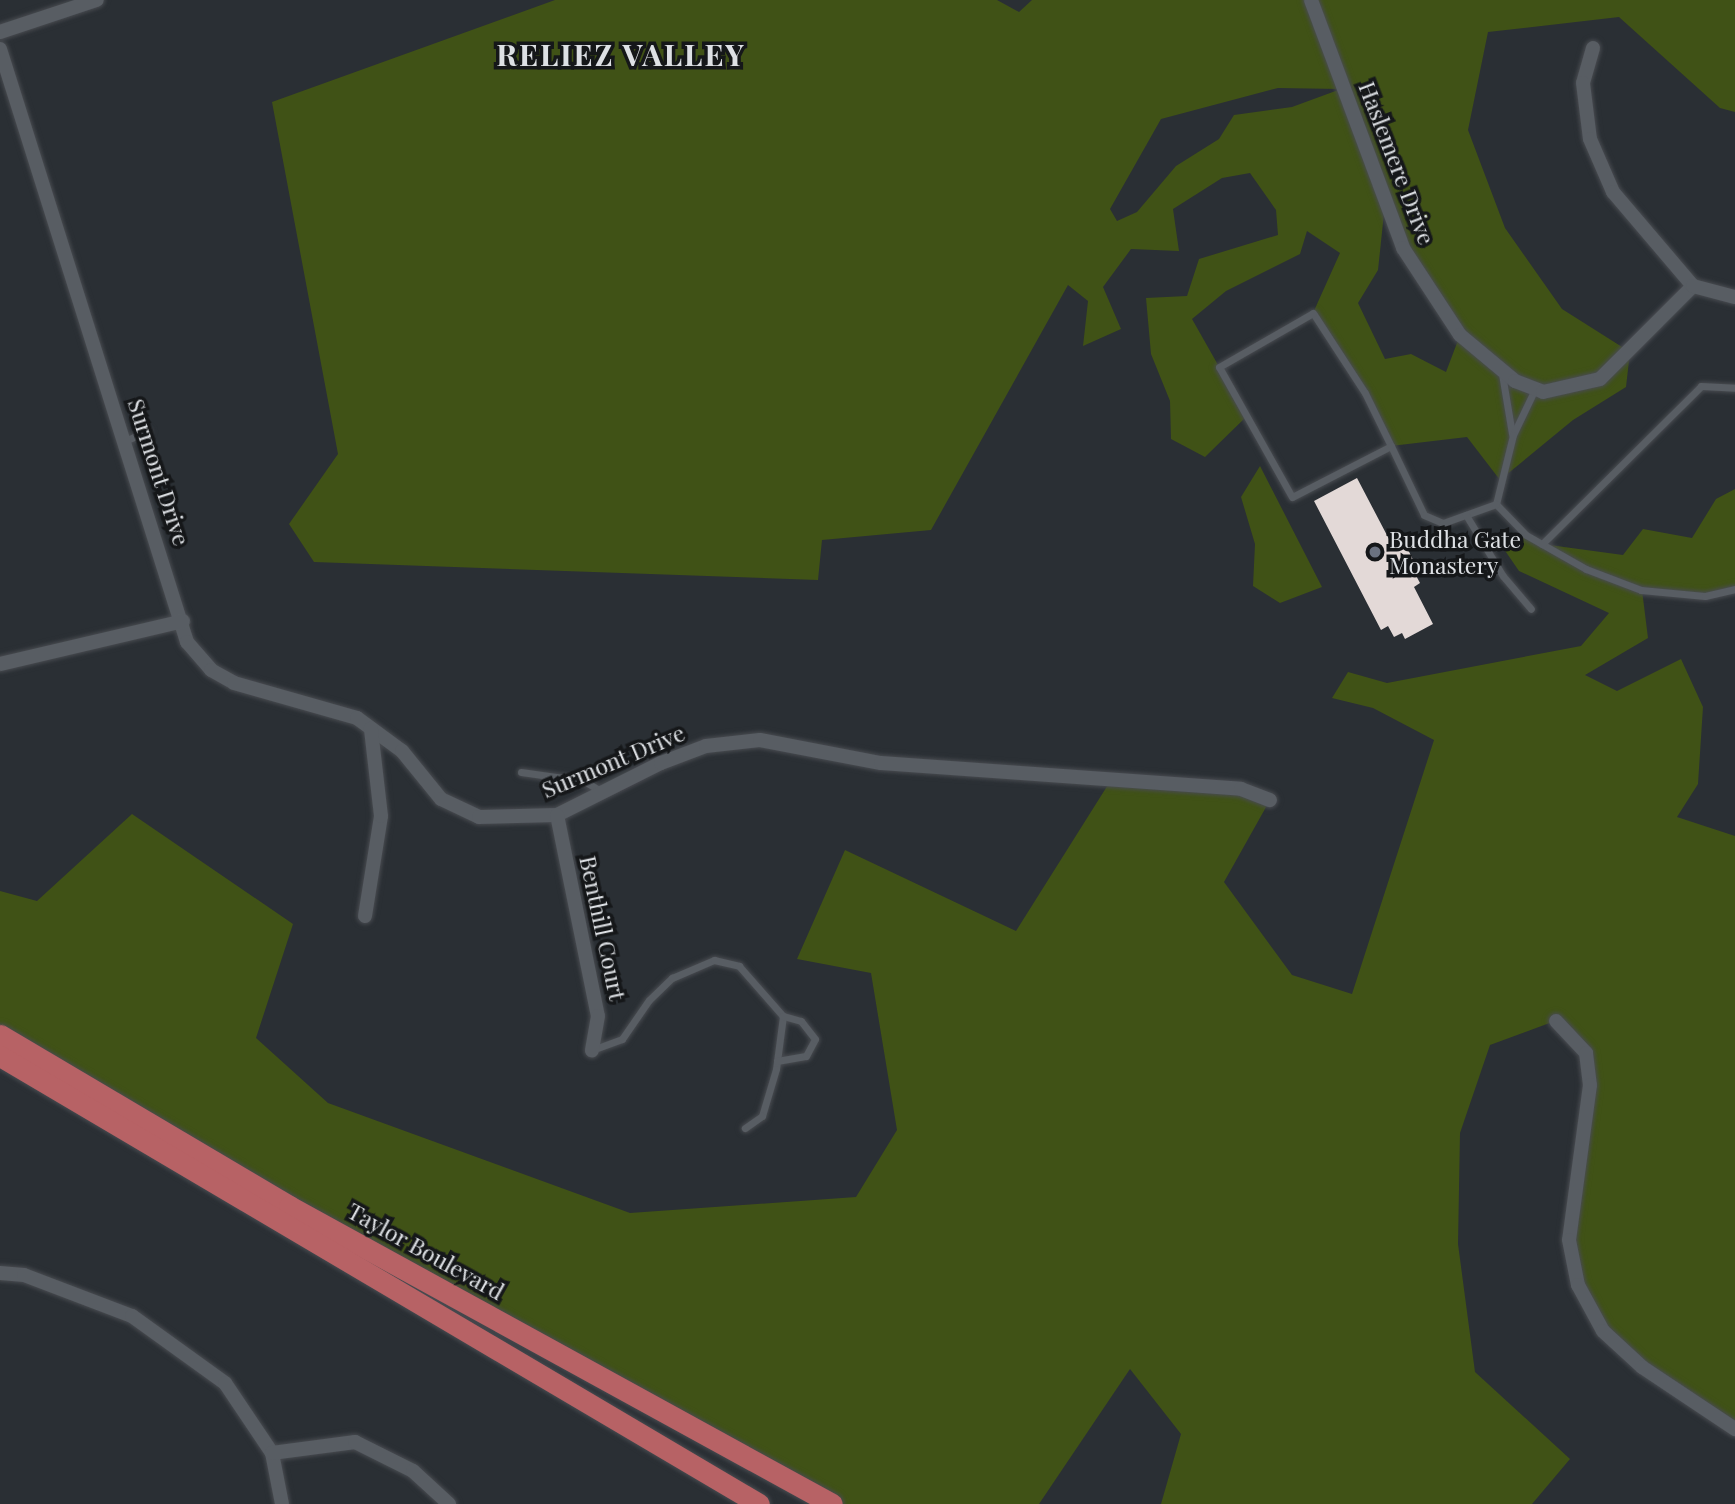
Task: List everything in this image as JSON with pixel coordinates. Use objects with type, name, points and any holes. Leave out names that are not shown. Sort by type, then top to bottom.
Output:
[{"type":"main road","name":"Taylor Boulevard","points":[[0,1035],[289,1206],[832,1504]]},
{"type":"main road","points":[[0,1056],[759,1504]]},
{"type":"street","points":[[0,32],[97,0]]},
{"type":"street","name":"Haslemere Drive","points":[[1311,0],[1403,248],[1460,335],[1501,369],[1535,389]]},
{"type":"street","points":[[1593,48],[1583,83],[1591,139],[1613,192],[1693,286],[1735,297]]},
{"type":"street","name":"Surmont Drive","points":[[0,49],[183,621],[187,642],[211,670],[234,683],[357,718],[402,751],[441,799],[479,817],[557,815],[706,746],[760,740],[881,763],[1241,789],[1270,800]]},
{"type":"street","points":[[1535,389],[1600,379],[1693,286]]},
{"type":"street","points":[[0,664],[183,621]]},
{"type":"street","points":[[365,916],[381,817],[371,729]]},
{"type":"street","name":"Benthill Court","points":[[557,815],[598,1016],[592,1050]]},
{"type":"street","points":[[1556,1021],[1586,1053],[1590,1085],[1569,1240],[1578,1285],[1603,1331],[1642,1367],[1735,1429]]},
{"type":"street","points":[[0,1273],[24,1275],[144,1324],[225,1383],[272,1453],[282,1504]]},
{"type":"street","points":[[272,1453],[355,1442],[413,1471],[449,1504]]},
{"type":"lane","points":[[1391,446],[1292,497],[1219,367],[1313,313],[1365,393],[1391,446],[1424,515],[1443,523],[1496,503]]},
{"type":"lane","points":[[1501,369],[1513,435]]},
{"type":"lane","points":[[1542,544],[1701,386],[1735,388]]},
{"type":"lane","points":[[1496,503],[1513,435],[1535,389]]},
{"type":"lane","points":[[125,441],[147,431]]},
{"type":"lane","points":[[1496,503],[1542,544],[1641,590],[1705,596],[1735,589]]},
{"type":"lane","points":[[1466,515],[1503,576],[1531,609]]},
{"type":"lane","points":[[521,772],[584,780],[602,792]]},
{"type":"lane","points":[[592,1050],[622,1039],[672,978],[714,960],[739,966],[783,1016],[801,1021],[815,1039],[806,1056],[777,1061]]},
{"type":"lane","points":[[745,1128],[761,1115],[777,1061],[783,1016]]},
{"type":"green space","points":[[555,0],[997,0],[1019,12],[1032,0],[1735,0],[1735,112],[1720,108],[1619,17],[1488,32],[1468,130],[1505,228],[1562,309],[1630,352],[1626,387],[1573,420],[1500,480],[1467,437],[1391,446],[1365,393],[1313,313],[1340,253],[1307,231],[1300,254],[1226,291],[1192,319],[1247,416],[1205,457],[1171,439],[1170,401],[1151,354],[1146,298],[1187,296],[1199,259],[1278,235],[1276,210],[1250,173],[1222,178],[1173,209],[1179,251],[1131,249],[1103,287],[1121,329],[1083,346],[1088,301],[1068,285],[931,530],[822,540],[818,580],[314,562],[289,524],[338,454],[272,102]],"holes":[[[1278,88],[1341,89],[1292,107],[1234,115],[1219,139],[1176,166],[1137,212],[1117,221],[1110,209],[1161,119]],[[1385,204],[1460,335],[1446,372],[1411,354],[1385,359],[1358,303],[1378,270]]]},
{"type":"green space","points":[[1260,466],[1322,587],[1280,603],[1253,586],[1255,544],[1241,497]]},
{"type":"green space","points":[[1735,489],[1735,589],[1705,596],[1642,590],[1648,638],[1585,675],[1617,691],[1681,659],[1703,707],[1698,784],[1677,817],[1735,836],[1735,1429],[1603,1331],[1578,1285],[1569,1240],[1586,1053],[1555,1021],[1490,1045],[1460,1133],[1458,1244],[1475,1372],[1570,1459],[1532,1504],[1161,1504],[1181,1434],[1130,1369],[1039,1504],[832,1504],[0,1035],[0,891],[37,901],[132,814],[293,924],[256,1038],[328,1103],[630,1213],[856,1197],[897,1130],[871,973],[797,959],[845,850],[1016,931],[1111,780],[1241,789],[1270,800],[1224,882],[1292,975],[1352,994],[1434,740],[1373,708],[1332,698],[1348,672],[1387,683],[1581,646],[1609,613],[1519,571],[1497,539],[1526,535],[1542,544],[1623,555],[1643,529],[1692,538],[1716,499]]},
{"type":"building","name":"Buddha Gate Monastery","points":[[1357,478],[1390,541],[1401,535],[1415,564],[1411,566],[1420,583],[1414,587],[1433,624],[1405,639],[1402,633],[1394,637],[1388,626],[1381,630],[1314,501]]},
{"type":"place","name":"Buddha Gate Monastery","points":[[1375,552]]},
{"type":"district","name":"RELIEZ VALLEY","points":[[621,54]]}]
